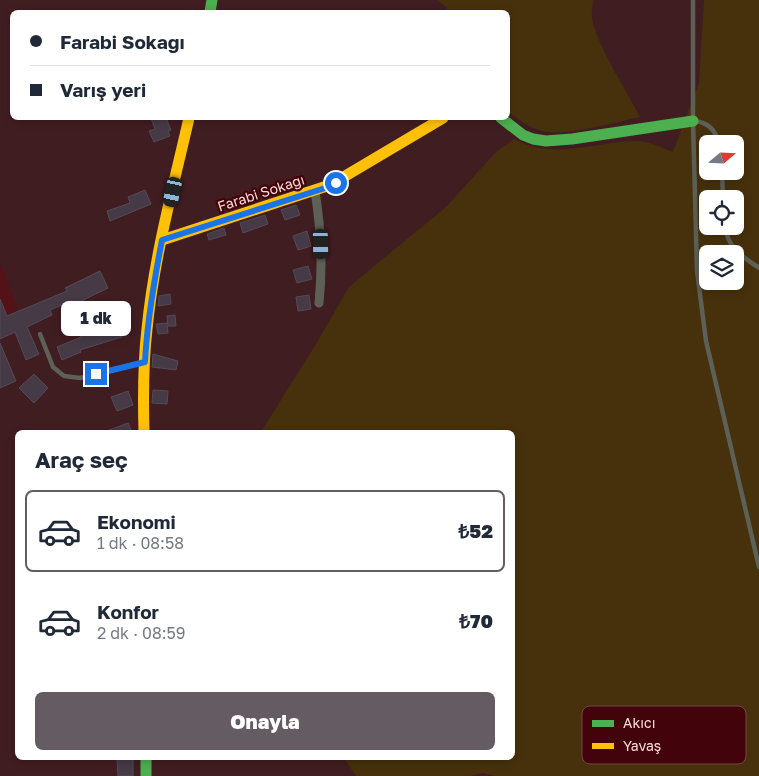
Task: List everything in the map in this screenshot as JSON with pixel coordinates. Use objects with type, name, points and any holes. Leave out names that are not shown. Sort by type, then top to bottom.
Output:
[{"type":"street","points":[[144,430],[147,327],[152,292],[189,120]]},
{"type":"street","name":"Farabi Sokağı","points":[[162,240],[336,183],[401,141],[439,120]]},
{"type":"street","points":[[504,120],[533,139],[546,141],[572,139],[693,121]]},
{"type":"street","points":[[315,191],[321,244],[319,303]]},
{"type":"street","points":[[146,760],[146,776]]},
{"type":"lane","points":[[693,0],[693,121],[697,270],[706,341],[759,567]]},
{"type":"lane","points":[[693,121],[702,121],[711,127],[716,135]]},
{"type":"lane","points":[[727,235],[729,244],[759,268]]},
{"type":"lane","points":[[40,334],[53,367],[64,376],[80,378],[145,362]]},
{"type":"shaded area","points":[[438,0],[593,0],[592,19],[601,44],[640,117],[576,131],[563,132],[542,131],[524,123],[510,113],[510,10],[448,10]]},
{"type":"shaded area","points":[[704,0],[759,0],[759,776],[494,776],[483,773],[470,776],[356,776],[345,760],[515,760],[515,430],[262,430],[349,287],[446,207],[495,153],[514,139],[528,145],[557,149],[572,149],[617,142],[637,141],[653,144],[673,152],[699,83]]},
{"type":"shaded area","points":[[0,264],[18,309],[0,317]]},
{"type":"building","points":[[152,120],[167,120],[171,130],[168,131],[170,136],[154,142],[149,131],[155,129]]},
{"type":"building","points":[[145,190],[151,204],[110,221],[107,211],[130,203],[128,197]]},
{"type":"building","points":[[296,205],[300,215],[285,220],[281,210]]},
{"type":"building","points":[[265,215],[268,224],[243,233],[240,223]]},
{"type":"building","points":[[224,228],[226,235],[209,240],[207,234]]},
{"type":"building","points":[[307,231],[311,246],[298,250],[293,236]]},
{"type":"building","points":[[308,266],[312,279],[297,283],[293,270]]},
{"type":"building","points":[[100,271],[108,288],[73,305],[72,301],[50,310],[52,315],[27,327],[39,354],[26,360],[15,332],[0,339],[0,299],[7,316],[67,291],[65,288]]},
{"type":"building","points":[[170,294],[171,304],[158,306],[159,296]]},
{"type":"building","points":[[309,295],[311,309],[298,311],[296,297]]},
{"type":"building","points":[[112,306],[122,337],[80,350],[81,352],[62,360],[57,347],[81,337],[75,318]]},
{"type":"building","points":[[175,315],[176,326],[168,326],[167,316]]},
{"type":"building","points":[[167,323],[168,333],[158,334],[156,324]]},
{"type":"building","points":[[0,343],[16,381],[0,388]]},
{"type":"building","points":[[153,354],[178,361],[176,370],[152,367]]},
{"type":"building","points":[[34,374],[48,388],[34,403],[19,388]]},
{"type":"building","points":[[153,390],[168,391],[167,404],[152,403]]},
{"type":"building","points":[[128,391],[133,405],[117,411],[111,397]]},
{"type":"building","points":[[128,423],[131,430],[109,430]]},
{"type":"building","points":[[117,760],[133,760],[133,776],[118,776]]},
{"type":"traffic: fast","points":[[210,10],[212,0]]},
{"type":"traffic: fast","points":[[504,120],[523,135],[546,141],[572,139],[693,121]]},
{"type":"traffic: fast","points":[[146,760],[146,776]]},
{"type":"traffic: slow","points":[[144,430],[144,367],[150,302],[165,223],[189,120]]},
{"type":"traffic: slow","points":[[162,240],[330,185],[440,120]]},
{"type":"route","points":[[96,374],[145,362],[147,327],[162,240],[336,183]]}]
